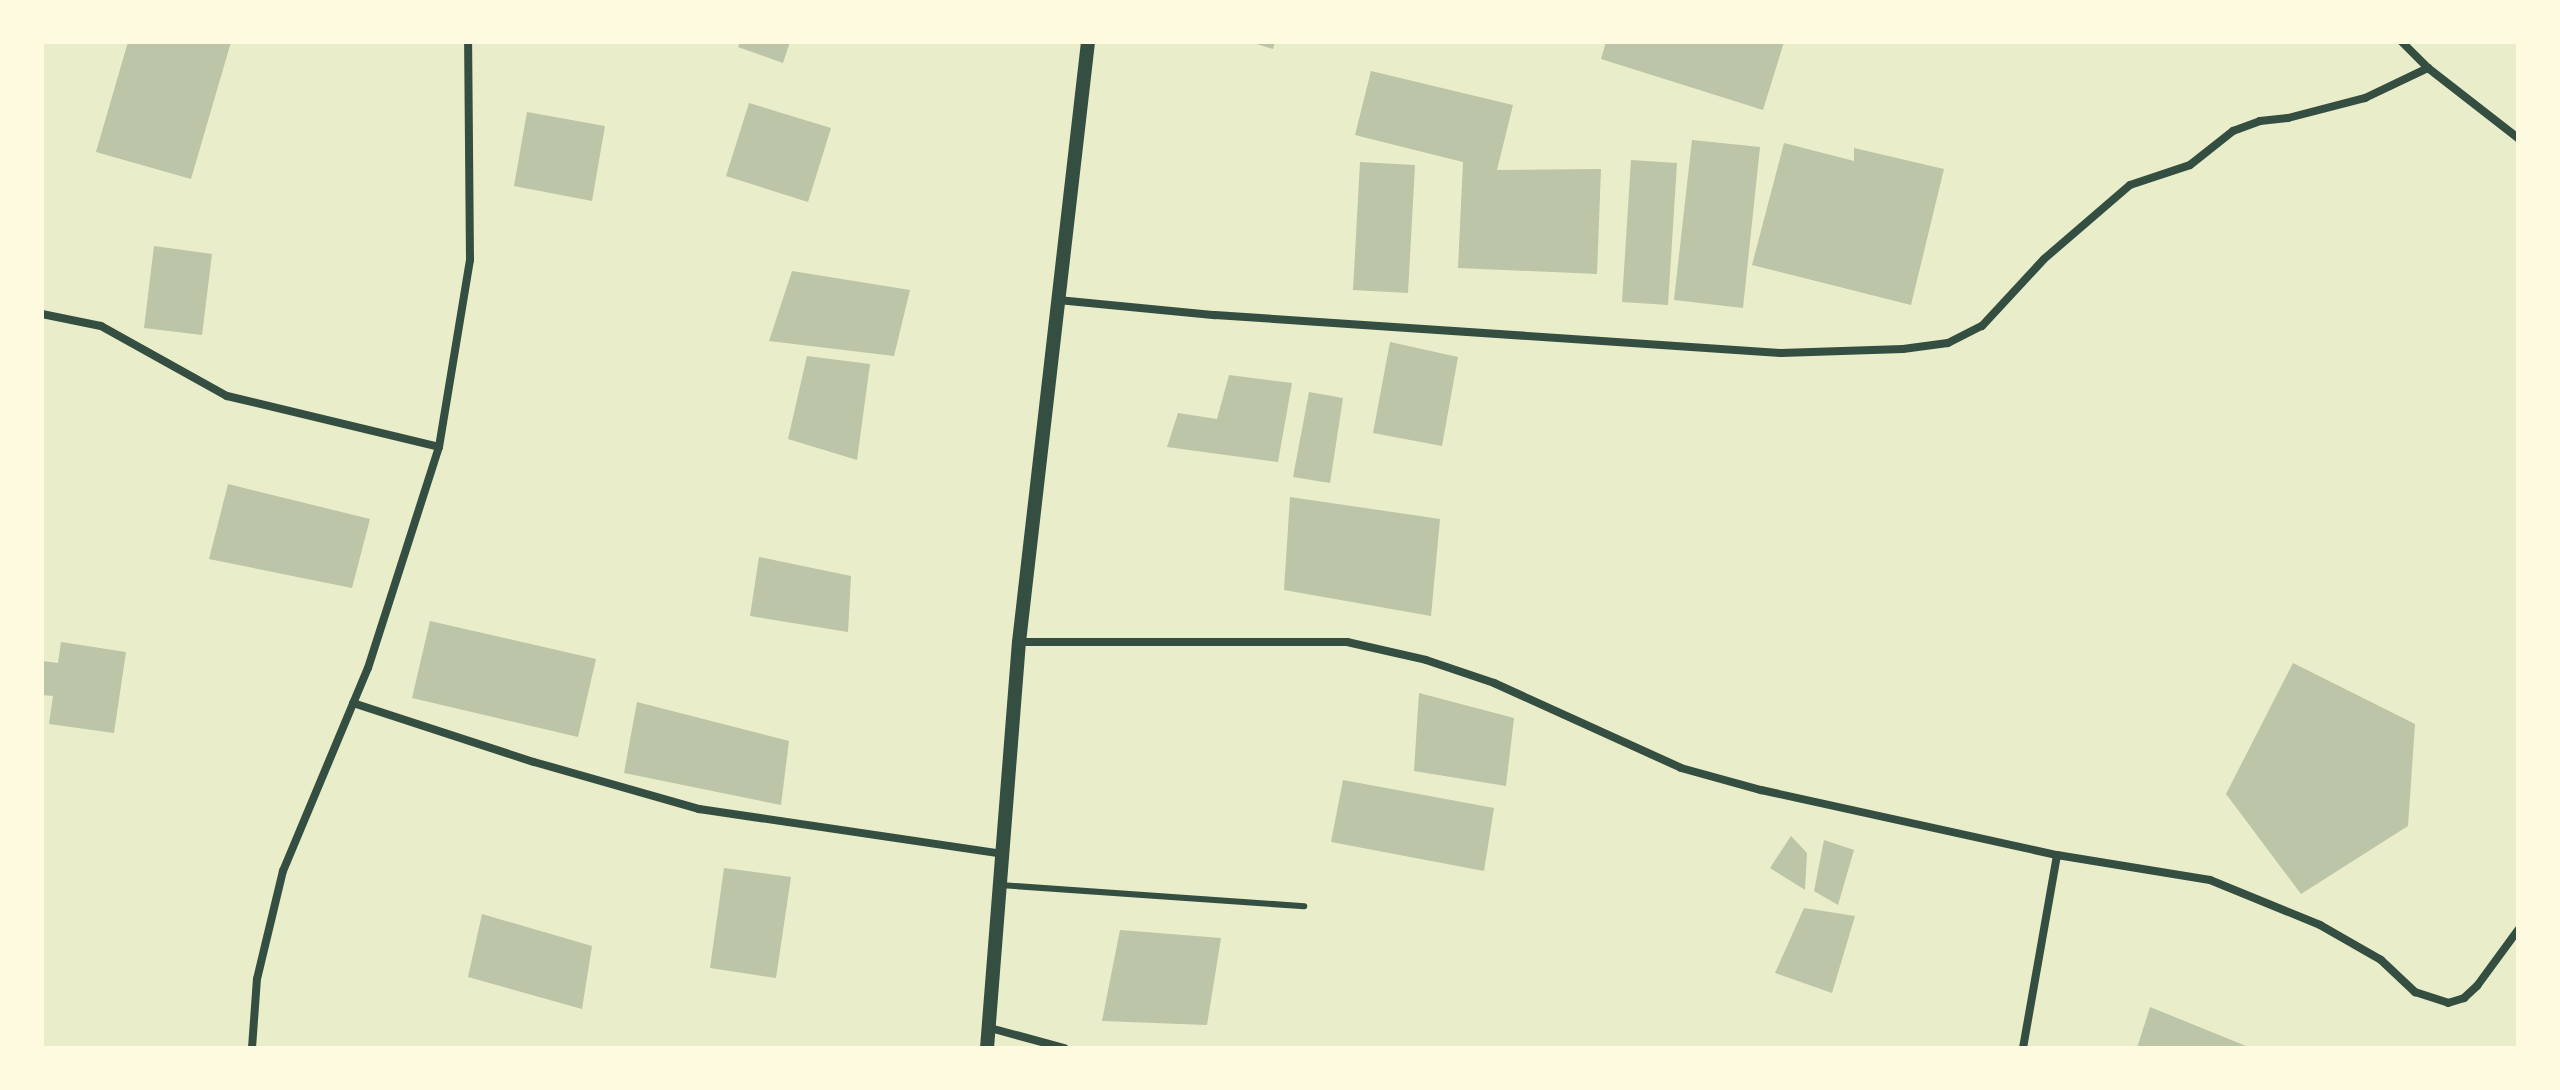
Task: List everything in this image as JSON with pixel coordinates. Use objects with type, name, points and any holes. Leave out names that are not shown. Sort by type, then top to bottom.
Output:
[{"type":"street","points":[[252,1048],[257,979],[283,871],[368,668],[439,447],[470,260],[468,42]]},
{"type":"street","points":[[987,1048],[1019,642],[1088,42]]},
{"type":"street","points":[[2402,42],[2428,68],[2518,138]]},
{"type":"street","points":[[1058,300],[1215,315],[1781,353],[1903,349],[1948,343],[1982,326],[2044,259],[2130,185],[2190,165],[2233,131],[2260,121],[2288,118],[2365,98],[2428,68]]},
{"type":"street","points":[[43,316],[101,326],[227,396],[439,447]]},
{"type":"street","points":[[1019,642],[1347,642],[1426,660],[1494,683],[1681,768],[1761,790],[1939,826],[2057,855],[2210,880],[2320,925],[2381,960],[2415,992],[2448,1003],[2464,998],[2477,986],[2518,930]]},
{"type":"street","points":[[353,703],[534,762],[699,809],[1003,854]]},
{"type":"street","points":[[2023,1048],[2057,855]]},
{"type":"street","points":[[990,1028],[1064,1048]]},
{"type":"lane","points":[[1000,885],[1304,906]]},
{"type":"building","points":[[128,42],[231,42],[191,179],[96,152]]},
{"type":"building","points":[[740,42],[790,42],[783,63],[738,47]]},
{"type":"building","points":[[1250,42],[1275,42],[1273,49]]},
{"type":"building","points":[[1606,42],[1784,42],[1763,110],[1601,59]]},
{"type":"building","points":[[1371,71],[1513,105],[1497,170],[1601,169],[1597,274],[1458,268],[1463,162],[1355,135]]},
{"type":"building","points":[[749,103],[831,128],[808,202],[726,176]]},
{"type":"building","points":[[527,112],[605,126],[592,201],[514,186]]},
{"type":"building","points":[[1692,140],[1760,147],[1743,308],[1674,300]]},
{"type":"building","points":[[1784,143],[1854,161],[1854,148],[1944,169],[1911,305],[1752,265]]},
{"type":"building","points":[[1631,160],[1677,163],[1668,305],[1622,302]]},
{"type":"building","points":[[1360,162],[1415,165],[1408,293],[1353,290]]},
{"type":"building","points":[[154,246],[212,254],[202,335],[144,328]]},
{"type":"building","points":[[792,271],[910,290],[894,356],[769,341]]},
{"type":"building","points":[[1390,342],[1458,357],[1442,446],[1373,433]]},
{"type":"building","points":[[807,356],[870,364],[857,460],[788,439]]},
{"type":"building","points":[[1229,375],[1292,383],[1278,462],[1167,447],[1178,413],[1217,419]]},
{"type":"building","points":[[1309,392],[1343,398],[1330,483],[1293,477]]},
{"type":"building","points":[[228,484],[370,519],[352,588],[209,559]]},
{"type":"building","points":[[1290,497],[1440,519],[1431,616],[1284,590]]},
{"type":"building","points":[[759,557],[851,576],[848,632],[750,616]]},
{"type":"building","points":[[430,621],[596,659],[578,737],[412,698]]},
{"type":"building","points":[[61,642],[126,652],[114,733],[49,724],[53,696],[42,695],[42,661],[58,663]]},
{"type":"building","points":[[2293,663],[2415,724],[2408,826],[2301,894],[2226,794]]},
{"type":"building","points":[[1419,693],[1514,718],[1506,786],[1414,771]]},
{"type":"building","points":[[637,702],[789,741],[781,805],[624,773]]},
{"type":"building","points":[[1343,780],[1494,808],[1484,871],[1331,842]]},
{"type":"building","points":[[1791,836],[1807,853],[1805,890],[1770,868]]},
{"type":"building","points":[[1824,840],[1854,850],[1838,905],[1814,891]]},
{"type":"building","points":[[724,868],[791,877],[776,978],[710,968]]},
{"type":"building","points":[[1804,908],[1855,916],[1832,993],[1775,973]]},
{"type":"building","points":[[482,914],[592,946],[582,1009],[468,977]]},
{"type":"building","points":[[1120,930],[1221,938],[1207,1025],[1102,1021]]},
{"type":"building","points":[[2150,1007],[2251,1048],[2137,1048]]}]
